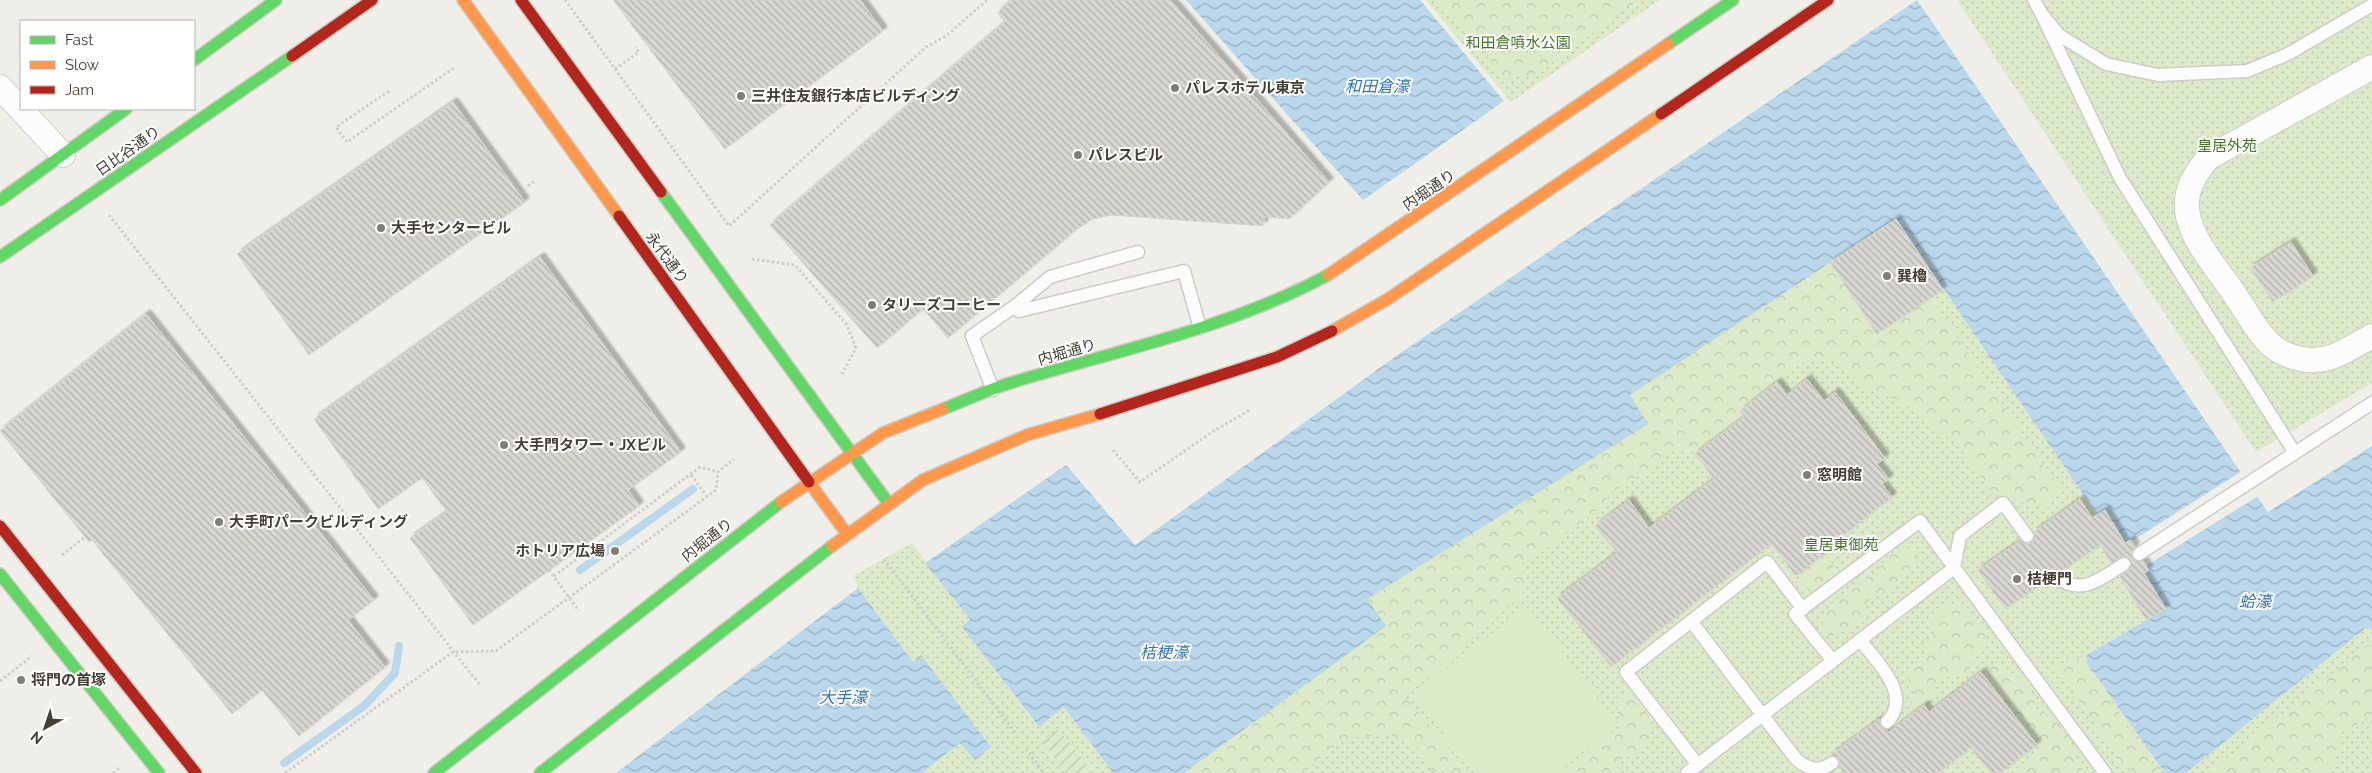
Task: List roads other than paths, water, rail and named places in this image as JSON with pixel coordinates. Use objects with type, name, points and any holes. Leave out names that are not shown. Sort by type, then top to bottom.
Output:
[{"type":"main road","points":[[195,59],[276,0]]},
{"type":"main road","name":"日比谷通り","points":[[0,257],[372,0]]},
{"type":"main road","name":"永代通り","points":[[463,0],[847,534]]},
{"type":"main road","points":[[521,0],[889,504]]},
{"type":"main road","name":"内堀通り","points":[[434,773],[773,508],[851,453],[890,429],[993,390],[1200,328],[1288,297],[1336,271],[1733,0]]},
{"type":"main road","points":[[540,773],[847,534],[923,480],[1027,435],[1090,418],[1277,357],[1321,338],[1388,299],[1828,0]]},
{"type":"main road","points":[[0,200],[125,110]]},
{"type":"main road","points":[[0,526],[196,773]]},
{"type":"main road","points":[[0,574],[159,773]]},
{"type":"street","points":[[2372,67],[2208,158],[2194,175],[2187,194],[2187,210],[2202,249],[2271,345],[2293,357],[2320,360],[2334,357],[2372,336]]},
{"type":"street","points":[[0,87],[20,109]]},
{"type":"street","points":[[21,110],[63,155]]},
{"type":"lane","points":[[2034,0],[2120,178],[2295,453]]},
{"type":"lane","points":[[2041,13],[2060,35],[2106,64],[2158,75],[2247,71],[2288,54],[2372,5]]},
{"type":"lane","points":[[993,390],[972,336],[1015,306],[1050,277],[1138,252]]},
{"type":"lane","points":[[1015,306],[1019,311],[1184,271],[1200,328]]},
{"type":"lane","points":[[2139,554],[2372,403]]},
{"type":"lane","points":[[1803,609],[1767,562],[1626,672],[1692,769],[1954,568],[1960,536],[2003,503],[2027,536]]},
{"type":"lane","points":[[1833,661],[1795,614],[1920,520],[2105,773]]},
{"type":"lane","points":[[2055,576],[2068,585],[2084,586],[2097,581],[2124,564]]},
{"type":"lane","points":[[1691,621],[1801,763],[1822,769],[1832,763]]},
{"type":"lane","points":[[1860,640],[1896,693],[1897,706],[1887,722]]},
{"type":"water","name":"和田倉濠","points":[[1186,0],[1420,0],[1504,101],[1363,200]]},
{"type":"water","name":"桔梗濠","points":[[1917,0],[2268,512],[2372,446],[2372,630],[2368,626],[2186,773],[2165,773],[2086,662],[2088,660],[2085,656],[2166,609],[2144,573],[2149,570],[2131,540],[2125,543],[2105,510],[2097,515],[1896,219],[1630,395],[1648,424],[1367,599],[1386,626],[1184,773],[1113,773],[1064,707],[1039,727],[962,627],[970,619],[925,563],[1066,465],[1135,545],[1399,354]]},
{"type":"water","name":"大手濠","points":[[858,588],[913,662],[921,655],[991,747],[975,760],[960,743],[922,773],[616,773]]},
{"type":"waterway","points":[[580,570],[693,489]]},
{"type":"waterway","points":[[284,763],[364,706],[395,673],[399,646]]},
{"type":"place","name":"パレスホテル東京","points":[[1175,88]]},
{"type":"place","name":"三井住友銀行本店ビルディング","points":[[741,96]]},
{"type":"place","name":"パレスビル","points":[[1078,155]]},
{"type":"place","name":"大手センタービル","points":[[381,228]]},
{"type":"place","name":"巽櫓","points":[[1887,276]]},
{"type":"place","name":"タリーズコーヒー","points":[[872,305]]},
{"type":"place","name":"大手門タワー・JXビル","points":[[504,445]]},
{"type":"place","name":"窓明館","points":[[1807,475]]},
{"type":"place","name":"大手町パークビルディング","points":[[219,522]]},
{"type":"place","name":"ホトリア広場","points":[[615,551]]},
{"type":"place","name":"桔梗門","points":[[2017,579]]},
{"type":"place","name":"将門の首塚","points":[[21,680]]},
{"type":"park label","name":"和田倉噴水公園","points":[[1518,43]]},
{"type":"park label","name":"皇居外苑","points":[[2227,146]]},
{"type":"park label","name":"皇居東御苑","points":[[1841,545]]},
{"type":"water label","name":"蛤濠","points":[[2255,601]]}]
